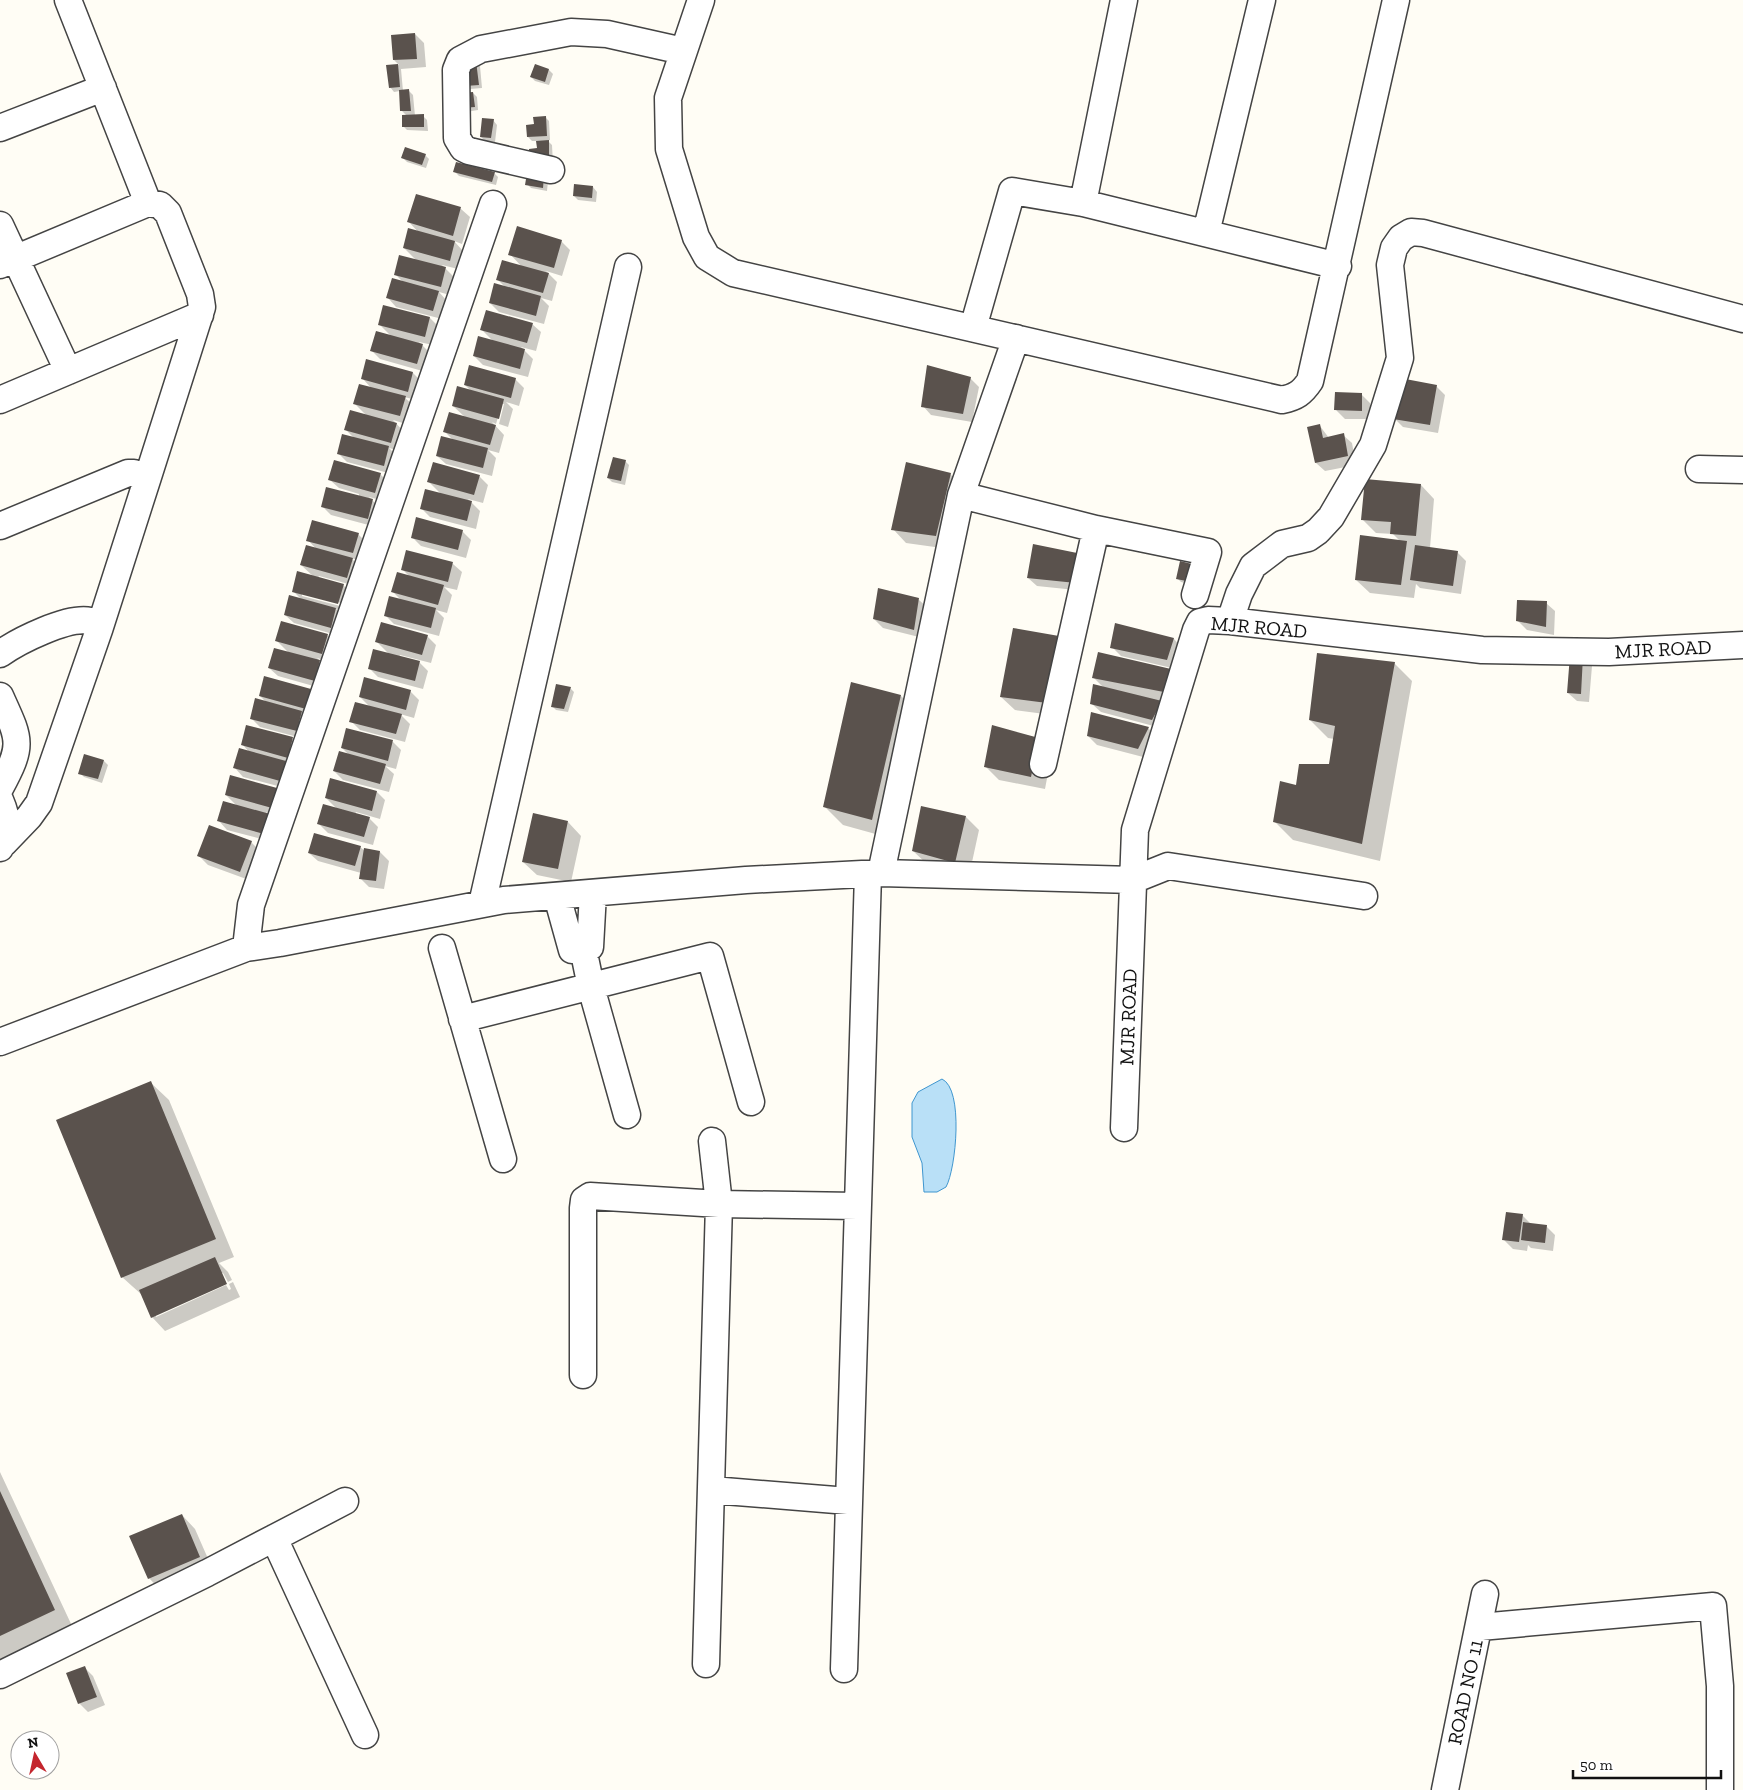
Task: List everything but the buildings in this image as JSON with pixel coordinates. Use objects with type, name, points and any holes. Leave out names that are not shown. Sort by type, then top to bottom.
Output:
[{"type":"street","points":[[68,0],[148,203]]},
{"type":"street","points":[[701,0],[668,98],[669,149],[696,237],[707,257],[733,273],[1282,400],[1299,394],[1310,381],[1338,266],[1396,0]]},
{"type":"street","points":[[1083,203],[1124,0]]},
{"type":"street","points":[[1206,233],[1262,0]]},
{"type":"street","points":[[552,170],[469,151],[459,144],[457,138],[456,70],[460,60],[481,49],[571,32],[607,34],[683,51]]},
{"type":"street","points":[[0,128],[103,88]]},
{"type":"street","points":[[973,328],[1012,191],[1083,203],[1338,266]]},
{"type":"street","points":[[2,846],[29,817],[38,803],[99,630],[202,307],[200,294],[168,213],[160,205],[148,203],[8,262]]},
{"type":"street","points":[[246,948],[251,905],[493,204]]},
{"type":"street","points":[[0,225],[8,262],[68,371]]},
{"type":"street","points":[[1230,620],[1239,594],[1253,566],[1282,544],[1308,538],[1331,518],[1373,445],[1400,358],[1390,265],[1394,248],[1411,232],[1423,233],[1743,319]]},
{"type":"street","points":[[482,904],[628,267]]},
{"type":"street","points":[[0,400],[200,315]]},
{"type":"street","points":[[844,1669],[857,1206],[874,874],[961,495],[1016,338]]},
{"type":"street","points":[[1699,469],[1743,470]]},
{"type":"street","points":[[0,526],[128,473],[134,473],[147,480]]},
{"type":"street","points":[[961,495],[1096,529],[1208,552],[1195,595]]},
{"type":"street","points":[[1043,764],[1096,529]]},
{"type":"street","name":"MJR ROAD","points":[[1124,1128],[1135,830],[1200,622],[1230,620],[1482,650],[1610,652],[1743,645]]},
{"type":"street","points":[[0,654],[21,639],[76,621],[90,621],[99,630]]},
{"type":"street","points":[[0,696],[17,734],[17,751],[0,788]]},
{"type":"street","points":[[0,800],[6,813],[7,828],[2,846]]},
{"type":"street","points":[[0,1042],[246,948],[280,944],[504,900],[746,880],[874,874],[1133,880],[1168,866],[1364,896]]},
{"type":"street","points":[[557,896],[572,950],[590,947],[593,893]]},
{"type":"street","points":[[442,948],[503,1159]]},
{"type":"street","points":[[583,948],[591,987],[627,1114]]},
{"type":"street","points":[[462,1019],[710,956],[750,1102]]},
{"type":"street","points":[[706,1664],[719,1204],[712,1141]]},
{"type":"street","points":[[583,1375],[584,1200],[590,1196],[719,1204],[857,1206]]},
{"type":"street","points":[[712,1490],[848,1501]]},
{"type":"street","points":[[0,1675],[346,1502]]},
{"type":"street","points":[[274,1538],[365,1735]]},
{"type":"street","name":"ROAD NO 11","points":[[1445,1790],[1480,1627],[1485,1594]]},
{"type":"street","points":[[1480,1627],[1713,1606],[1720,1686],[1720,1790]]},
{"type":"water","points":[[942,1079],[949,1086],[956,1113],[953,1164],[946,1187],[937,1192],[924,1192],[922,1163],[912,1137],[912,1103],[918,1092]]}]
